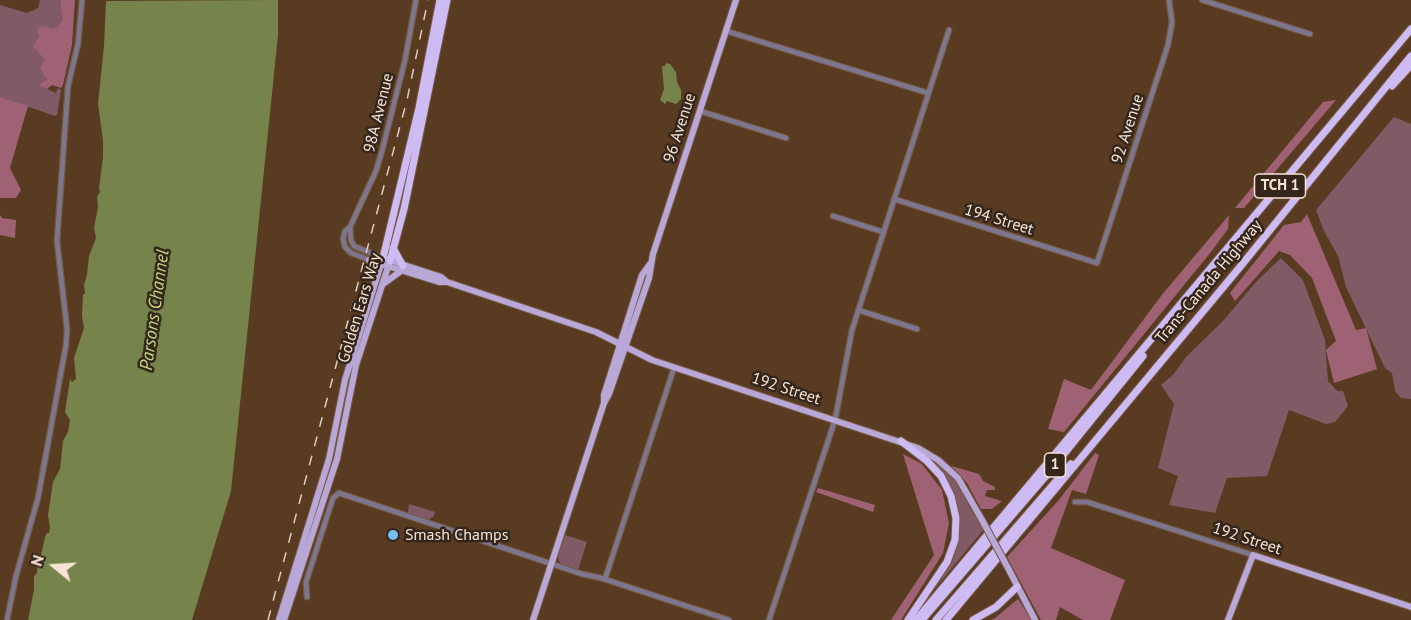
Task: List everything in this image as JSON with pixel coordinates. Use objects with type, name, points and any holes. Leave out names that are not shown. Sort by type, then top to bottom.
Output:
[{"type":"highway","name":"Golden Ears Way","points":[[385,263],[440,0]]},
{"type":"highway","name":"Golden Ears Way","points":[[385,263],[393,248],[412,168],[447,0]]},
{"type":"highway","name":"Trans-Canada Highway","points":[[916,620],[1411,29]]},
{"type":"highway","name":"Trans-Canada Highway","points":[[946,620],[1233,276],[1411,56]]},
{"type":"highway","points":[[1359,121],[1411,65]]},
{"type":"highway","points":[[393,248],[402,268]]},
{"type":"highway","name":"Trans-Canada Highway","points":[[922,620],[1088,424],[1152,345],[1180,305]]},
{"type":"highway","name":"Trans-Canada Highway","points":[[936,620],[1117,413]]},
{"type":"highway","points":[[901,441],[927,461],[941,476],[951,496],[956,518],[955,540],[947,562],[908,620]]},
{"type":"highway","points":[[973,620],[996,607],[1017,586]]},
{"type":"main road","name":"96 Avenue","points":[[533,620],[603,403],[609,394],[622,346],[649,278],[650,264],[736,0]]},
{"type":"main road","points":[[369,260],[376,280]]},
{"type":"main road","name":"192 Street","points":[[385,263],[441,277],[447,282],[596,332],[652,360],[674,368],[901,441],[929,453],[949,468],[969,495],[1035,620]]},
{"type":"main road","name":"Golden Ears Way","points":[[279,620],[327,466],[347,370],[376,280],[385,263]]},
{"type":"main road","name":"Golden Ears Way","points":[[284,620],[337,459],[356,365],[383,284],[385,263]]},
{"type":"main road","points":[[383,284],[402,268]]},
{"type":"main road","name":"192 Street","points":[[1253,555],[1411,607]]},
{"type":"main road","points":[[1228,620],[1253,555]]},
{"type":"street","points":[[7,620],[16,576],[38,498],[66,345],[67,329],[57,241],[68,86],[78,45],[82,0]]},
{"type":"street","name":"98A Avenue","points":[[350,227],[376,171],[382,151],[405,60],[416,0]]},
{"type":"street","name":"92 Avenue","points":[[1097,263],[1168,45],[1172,22],[1171,0]]},
{"type":"street","points":[[1202,0],[1310,34]]},
{"type":"street","points":[[769,620],[835,420],[848,346],[858,310],[949,30]]},
{"type":"street","points":[[726,31],[928,93]]},
{"type":"street","points":[[700,111],[786,138]]},
{"type":"street","name":"194 Street","points":[[894,199],[1097,263]]},
{"type":"street","points":[[832,216],[883,232]]},
{"type":"street","name":"192 Street","points":[[350,227],[344,235],[345,247],[354,255],[385,263]]},
{"type":"street","name":"192 Street","points":[[350,227],[354,246],[385,263]]},
{"type":"street","points":[[858,310],[917,329]]},
{"type":"street","points":[[605,579],[674,368]]},
{"type":"street","points":[[307,597],[306,582],[336,493],[729,620]]},
{"type":"street","name":"192 Street","points":[[1075,502],[1087,502],[1253,555]]},
{"type":"shaded area","points":[[40,0],[60,0],[62,18],[58,28],[39,36],[36,50],[44,60],[47,79],[41,83],[43,87],[56,93],[58,88],[61,90],[55,116],[0,97],[0,5],[27,13],[38,8]]},
{"type":"shaded area","points":[[60,0],[75,0],[72,45],[63,85],[61,88],[52,85],[47,89],[40,86],[47,79],[40,69],[44,60],[33,47],[39,36],[37,29],[44,26],[53,29],[58,27],[62,19]]},
{"type":"shaded area","points":[[0,97],[28,106],[10,168],[21,190],[16,198],[0,198]]},
{"type":"shaded area","points":[[1336,100],[1244,208],[1235,208],[1323,102]]},
{"type":"shaded area","points":[[1394,117],[1411,124],[1411,399],[1401,398],[1395,391],[1392,373],[1385,368],[1346,287],[1338,256],[1324,231],[1316,210]]},
{"type":"shaded area","points":[[1307,214],[1356,330],[1366,328],[1377,369],[1334,383],[1326,350],[1336,341],[1312,278],[1290,255],[1279,251],[1235,301],[1230,293],[1284,225],[1301,222]]},
{"type":"shaded area","points":[[0,215],[2,218],[16,220],[15,238],[0,235]]},
{"type":"shaded area","points":[[1229,215],[1228,229],[1211,252],[1064,432],[1048,429],[1064,379],[1091,390],[1161,296]]},
{"type":"shaded area","points":[[1281,258],[1303,280],[1325,340],[1328,381],[1337,391],[1343,391],[1348,406],[1335,422],[1326,424],[1289,410],[1267,476],[1227,478],[1215,513],[1169,505],[1178,476],[1158,468],[1174,404],[1161,385],[1173,375],[1186,357]]},
{"type":"shaded area","points":[[1095,453],[1099,455],[1086,494],[1072,490],[1051,548],[1125,580],[1110,620],[1083,620],[1060,607],[1056,620],[1041,620],[1007,557],[1058,501]]},
{"type":"shaded area","points":[[903,454],[922,464],[942,490],[949,523],[943,553],[901,620],[891,620],[934,555]]},
{"type":"shaded area","points":[[932,459],[958,482],[967,495],[969,506],[984,529],[928,597],[949,563],[958,513],[931,462]]},
{"type":"shaded area","points":[[951,466],[979,474],[983,481],[995,487],[995,490],[987,490],[985,496],[1002,501],[992,509],[981,509],[967,483]]},
{"type":"shaded area","points":[[818,488],[875,505],[873,512],[816,492]]},
{"type":"shaded area","points":[[409,504],[435,512],[434,516],[428,520],[408,513]]},
{"type":"shaded area","points":[[565,535],[587,542],[578,570],[562,565],[559,561],[558,556]]},
{"type":"shaded area","points":[[1018,599],[1032,620],[990,620],[995,618]]},
{"type":"water","name":"Parsons Channel","points":[[278,0],[278,35],[231,491],[192,620],[28,620],[34,590],[34,576],[37,573],[38,560],[45,537],[50,528],[48,515],[53,482],[60,469],[63,441],[68,432],[70,420],[65,412],[70,379],[72,382],[76,379],[74,358],[84,328],[82,316],[84,285],[89,256],[96,238],[94,228],[103,158],[98,104],[106,1]]},
{"type":"water","points":[[666,63],[670,64],[676,72],[681,90],[681,99],[676,104],[667,101],[665,104],[660,100],[664,89],[662,66]]},
{"type":"railway","points":[[268,620],[407,100],[428,0]]},
{"type":"place","name":"Smash Champs","points":[[393,535]]}]
